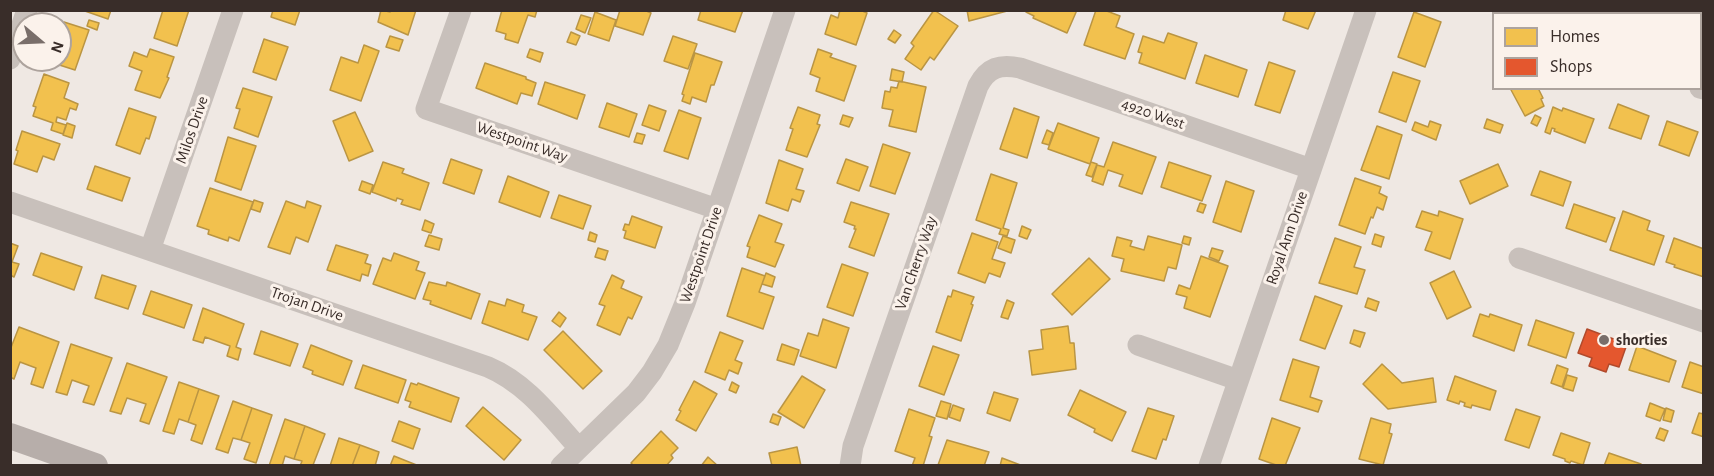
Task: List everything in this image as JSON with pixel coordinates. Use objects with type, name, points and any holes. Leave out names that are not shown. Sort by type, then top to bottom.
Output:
[{"type":"main road","points":[[10,436],[95,465]]},
{"type":"street","points":[[10,59],[27,10]]},
{"type":"street","name":"Milos Drive","points":[[150,250],[233,10]]},
{"type":"street","name":"Westpoint Way","points":[[461,10],[426,109],[717,209]]},
{"type":"street","name":"Westpoint Drive","points":[[561,465],[636,393],[668,345],[685,303],[785,10]]},
{"type":"street","name":"Royal Ann Drive","points":[[1209,465],[1366,10]]},
{"type":"street","name":"4920 West","points":[[995,67],[1020,68],[1311,169]]},
{"type":"street","name":"Van Cherry Way","points":[[850,465],[853,446],[978,86],[982,78],[995,67]]},
{"type":"street","name":"Trojan Drive","points":[[10,202],[499,371],[525,390],[579,447]]},
{"type":"street","points":[[1519,258],[1704,322]]},
{"type":"street","points":[[1138,345],[1238,380]]},
{"type":"building: Homes","points":[[82,10],[111,10],[108,19]]},
{"type":"building: Homes","points":[[163,10],[189,10],[177,46],[154,38]]},
{"type":"building: Homes","points":[[273,10],[300,10],[295,25],[271,17]]},
{"type":"building: Homes","points":[[381,10],[390,12],[390,10],[416,10],[408,35],[378,22]]},
{"type":"building: Homes","points":[[502,10],[537,10],[535,17],[528,15],[518,43],[505,39],[506,34],[496,31]]},
{"type":"building: Homes","points":[[620,10],[644,10],[651,13],[643,35],[615,26]]},
{"type":"building: Homes","points":[[701,10],[743,10],[735,32],[698,20]]},
{"type":"building: Homes","points":[[840,10],[860,10],[867,13],[856,45],[825,34],[831,15],[838,18]]},
{"type":"building: Homes","points":[[934,10],[958,26],[934,60],[930,57],[921,70],[905,59],[914,46],[911,43]]},
{"type":"building: Homes","points":[[967,10],[1011,10],[969,21]]},
{"type":"building: Homes","points":[[1026,10],[1077,10],[1067,33],[1033,18],[1034,16]]},
{"type":"building: Homes","points":[[1096,10],[1104,10],[1120,16],[1116,27],[1134,34],[1125,59],[1084,45]]},
{"type":"building: Homes","points":[[1286,10],[1316,10],[1308,29],[1283,20]]},
{"type":"building: Homes","points":[[1509,10],[1535,10],[1534,12],[1508,12]]},
{"type":"building: Homes","points":[[1651,10],[1685,10],[1684,12],[1650,12]]},
{"type":"building: Homes","points":[[595,12],[616,20],[609,41],[588,34]]},
{"type":"building: Homes","points":[[1414,12],[1441,22],[1425,67],[1398,57]]},
{"type":"building: Homes","points":[[581,15],[591,18],[585,33],[576,29]]},
{"type":"building: Homes","points":[[1704,15],[1704,40],[1702,40]]},
{"type":"building: Homes","points":[[89,20],[99,23],[97,30],[87,26]]},
{"type":"building: Homes","points":[[72,25],[89,30],[75,70],[72,69]]},
{"type":"building: Homes","points":[[894,30],[901,35],[895,43],[888,39]]},
{"type":"building: Homes","points":[[571,32],[580,36],[576,45],[567,42]]},
{"type":"building: Homes","points":[[1168,33],[1197,43],[1185,79],[1139,63],[1142,53],[1138,52],[1143,36],[1164,43]]},
{"type":"building: Homes","points":[[390,36],[403,40],[399,51],[386,47]]},
{"type":"building: Homes","points":[[673,36],[697,44],[688,69],[664,61]]},
{"type":"building: Homes","points":[[264,39],[288,47],[276,80],[253,72]]},
{"type":"building: Homes","points":[[364,45],[379,51],[361,101],[330,90],[341,57],[358,63]]},
{"type":"building: Homes","points":[[150,49],[174,57],[167,77],[169,78],[160,98],[135,90],[142,71],[129,66],[134,52],[147,57]]},
{"type":"building: Homes","points":[[530,49],[543,53],[540,62],[527,57]]},
{"type":"building: Homes","points":[[818,49],[832,54],[830,57],[856,66],[844,101],[816,91],[820,78],[810,74]]},
{"type":"building: Homes","points":[[695,53],[722,62],[706,102],[692,97],[690,104],[682,101],[684,95],[682,94]]},
{"type":"building: Homes","points":[[1205,55],[1247,70],[1238,97],[1196,83]]},
{"type":"building: Homes","points":[[1269,62],[1295,71],[1280,113],[1255,105]]},
{"type":"building: Homes","points":[[485,63],[526,77],[536,83],[532,96],[521,93],[517,104],[476,88]]},
{"type":"building: Homes","points":[[892,69],[904,72],[902,82],[890,80]]},
{"type":"building: Homes","points":[[1393,72],[1420,81],[1406,122],[1379,112]]},
{"type":"building: Homes","points":[[44,74],[69,83],[64,98],[78,104],[76,110],[70,108],[66,120],[57,117],[56,122],[66,125],[63,134],[51,130],[53,123],[33,116],[36,107],[33,106]]},
{"type":"building: Homes","points":[[899,81],[926,87],[916,132],[889,126],[893,110],[882,108],[885,91],[890,92],[891,87],[897,88]]},
{"type":"building: Homes","points":[[545,82],[585,95],[577,119],[538,104]]},
{"type":"building: Homes","points":[[243,88],[272,97],[258,137],[234,128],[240,109],[236,108]]},
{"type":"building: Homes","points":[[1511,90],[1539,90],[1544,106],[1525,116]]},
{"type":"building: Homes","points":[[607,103],[637,114],[629,137],[599,127]]},
{"type":"building: Homes","points":[[1618,104],[1649,116],[1641,139],[1609,128]]},
{"type":"building: Homes","points":[[649,105],[666,111],[659,131],[642,125]]},
{"type":"building: Homes","points":[[798,107],[820,115],[817,124],[820,125],[807,157],[786,150],[793,129],[790,128]]},
{"type":"building: Homes","points":[[1553,107],[1562,111],[1563,108],[1594,119],[1585,143],[1554,131],[1555,129],[1552,128],[1550,134],[1545,132]]},
{"type":"building: Homes","points":[[129,108],[156,117],[149,139],[146,138],[140,154],[116,145]]},
{"type":"building: Homes","points":[[1014,108],[1039,117],[1027,158],[1000,149]]},
{"type":"building: Homes","points":[[679,110],[701,118],[688,159],[664,151]]},
{"type":"building: Homes","points":[[355,112],[373,151],[349,161],[333,121]]},
{"type":"building: Homes","points":[[843,115],[853,118],[849,127],[840,124]]},
{"type":"building: Homes","points":[[1535,115],[1541,118],[1537,126],[1531,123]]},
{"type":"building: Homes","points":[[1487,119],[1503,125],[1500,133],[1484,128]]},
{"type":"building: Homes","points":[[1430,121],[1441,125],[1436,140],[1412,130],[1415,122],[1428,127]]},
{"type":"building: Homes","points":[[1667,121],[1698,132],[1689,156],[1659,145]]},
{"type":"building: Homes","points":[[67,123],[75,126],[72,138],[63,135]]},
{"type":"building: Homes","points":[[1058,123],[1099,138],[1090,164],[1048,149]]},
{"type":"building: Homes","points":[[1377,126],[1402,135],[1389,179],[1361,170]]},
{"type":"building: Homes","points":[[1047,130],[1053,133],[1049,145],[1042,143]]},
{"type":"building: Homes","points":[[22,131],[60,144],[54,160],[43,156],[37,172],[14,164]]},
{"type":"building: Homes","points":[[637,133],[645,135],[642,144],[634,142]]},
{"type":"building: Homes","points":[[228,137],[256,146],[241,190],[215,181]]},
{"type":"building: Homes","points":[[1113,142],[1156,157],[1142,194],[1119,186],[1123,175],[1108,170],[1103,185],[1092,181],[1097,165],[1104,167]]},
{"type":"building: Homes","points":[[883,144],[910,153],[895,194],[870,186]]},
{"type":"building: Homes","points":[[451,159],[482,170],[474,194],[443,183]]},
{"type":"building: Homes","points":[[846,159],[868,167],[859,191],[837,183]]},
{"type":"building: Homes","points":[[779,160],[803,169],[796,189],[804,191],[800,202],[792,199],[788,211],[766,203]]},
{"type":"building: Homes","points":[[383,162],[404,169],[402,173],[429,183],[420,210],[401,204],[403,200],[397,198],[396,201],[372,192]]},
{"type":"building: Homes","points":[[1091,162],[1097,164],[1092,177],[1086,175]]},
{"type":"building: Homes","points":[[1169,162],[1211,176],[1202,201],[1161,187]]},
{"type":"building: Homes","points":[[1498,164],[1508,186],[1470,204],[1460,181]]},
{"type":"building: Homes","points":[[95,166],[130,178],[122,201],[87,189]]},
{"type":"building: Homes","points":[[1540,171],[1571,182],[1563,206],[1531,195]]},
{"type":"building: Homes","points":[[991,174],[1017,183],[1003,228],[1009,230],[1007,236],[999,234],[1001,229],[976,220]]},
{"type":"building: Homes","points":[[508,176],[549,192],[540,217],[499,202]]},
{"type":"building: Homes","points":[[1355,178],[1381,187],[1379,193],[1387,197],[1383,210],[1377,207],[1373,218],[1371,217],[1365,234],[1339,225]]},
{"type":"building: Homes","points":[[362,181],[373,185],[370,194],[359,190]]},
{"type":"building: Homes","points":[[1226,181],[1254,191],[1241,232],[1213,222]]},
{"type":"building: Homes","points":[[210,188],[253,202],[239,241],[229,237],[228,241],[208,234],[209,230],[197,226]]},
{"type":"building: Homes","points":[[559,195],[591,206],[583,229],[551,218]]},
{"type":"building: Homes","points":[[254,200],[263,203],[260,212],[251,209]]},
{"type":"building: Homes","points":[[286,201],[305,208],[307,201],[321,206],[308,242],[296,237],[290,254],[268,247]]},
{"type":"building: Homes","points":[[851,202],[889,214],[874,256],[849,247],[856,229],[854,229],[855,226],[844,222]]},
{"type":"building: Homes","points":[[1200,203],[1206,205],[1203,213],[1197,211]]},
{"type":"building: Homes","points":[[1574,204],[1615,218],[1606,242],[1566,228]]},
{"type":"building: Homes","points":[[1422,211],[1438,216],[1439,211],[1463,219],[1450,259],[1425,250],[1432,232],[1416,227]]},
{"type":"building: Homes","points":[[1623,211],[1650,221],[1647,230],[1664,236],[1654,265],[1610,250]]},
{"type":"building: Homes","points":[[759,215],[782,224],[775,242],[784,245],[775,267],[747,257],[750,247],[747,246]]},
{"type":"building: Homes","points":[[632,216],[662,227],[655,248],[624,238],[625,224],[629,225]]},
{"type":"building: Homes","points":[[425,220],[434,224],[431,233],[422,230]]},
{"type":"building: Homes","points":[[1022,226],[1031,230],[1027,239],[1019,236]]},
{"type":"building: Homes","points":[[590,232],[597,235],[595,242],[588,240]]},
{"type":"building: Homes","points":[[972,233],[998,242],[992,259],[1005,263],[1000,277],[989,273],[985,283],[958,273]]},
{"type":"building: Homes","points":[[1375,234],[1384,237],[1381,247],[1372,244]]},
{"type":"building: Homes","points":[[429,235],[442,239],[439,250],[425,246]]},
{"type":"building: Homes","points":[[1003,236],[1015,240],[1011,253],[998,248]]},
{"type":"building: Homes","points":[[1148,236],[1182,245],[1176,269],[1168,267],[1164,281],[1121,271],[1124,259],[1112,256],[1117,237],[1132,241],[1130,246],[1144,250]]},
{"type":"building: Homes","points":[[1184,236],[1191,238],[1189,245],[1182,243]]},
{"type":"building: Homes","points":[[1335,238],[1361,247],[1354,267],[1365,270],[1357,294],[1319,283]]},
{"type":"building: Homes","points":[[1674,238],[1704,249],[1704,277],[1666,262]]},
{"type":"building: Homes","points":[[10,243],[18,246],[12,262],[19,264],[14,277],[10,275]]},
{"type":"building: Homes","points":[[336,245],[368,255],[365,263],[371,265],[368,276],[362,274],[360,281],[327,270]]},
{"type":"building: Homes","points":[[598,248],[608,251],[605,260],[595,257]]},
{"type":"building: Homes","points":[[1212,248],[1223,251],[1219,261],[1209,257]]},
{"type":"building: Homes","points":[[41,253],[82,267],[74,290],[33,275]]},
{"type":"building: Homes","points":[[394,253],[419,262],[416,270],[425,273],[415,299],[373,284],[383,258],[391,261]]},
{"type":"building: Homes","points":[[1201,256],[1228,266],[1210,317],[1184,308],[1187,297],[1176,294],[1179,285],[1190,289]]},
{"type":"building: Homes","points":[[1089,258],[1110,279],[1072,315],[1052,294]]},
{"type":"building: Homes","points":[[842,264],[868,273],[853,316],[827,307]]},
{"type":"building: Homes","points":[[742,268],[765,276],[759,292],[774,297],[763,329],[727,316]]},
{"type":"building: Homes","points":[[1454,271],[1471,307],[1447,319],[1430,283]]},
{"type":"building: Homes","points":[[766,273],[775,277],[772,287],[762,284]]},
{"type":"building: Homes","points":[[102,275],[136,286],[128,309],[95,298]]},
{"type":"building: Homes","points":[[612,275],[624,281],[621,288],[642,297],[632,319],[628,317],[620,335],[597,325],[605,306],[599,304]]},
{"type":"building: Homes","points":[[429,282],[446,286],[447,282],[480,294],[471,319],[430,304],[431,301],[423,299]]},
{"type":"building: Homes","points":[[953,290],[974,297],[961,341],[936,332],[948,296],[951,297]]},
{"type":"building: Homes","points":[[151,291],[192,305],[184,328],[143,314]]},
{"type":"building: Homes","points":[[1315,296],[1342,306],[1325,349],[1300,340]]},
{"type":"building: Homes","points":[[1368,298],[1379,302],[1376,311],[1365,307]]},
{"type":"building: Homes","points":[[507,299],[524,305],[522,312],[537,317],[528,340],[482,323],[489,301],[505,306]]},
{"type":"building: Homes","points":[[1007,300],[1014,303],[1008,319],[1001,317]]},
{"type":"building: Homes","points":[[203,308],[244,324],[236,347],[241,349],[238,360],[227,356],[230,346],[205,337],[203,343],[193,340]]},
{"type":"building: Homes","points":[[559,312],[566,318],[560,327],[552,321]]},
{"type":"building: Homes","points":[[1480,314],[1489,317],[1490,314],[1522,325],[1514,351],[1473,336]]},
{"type":"building: Homes","points":[[823,319],[849,328],[836,368],[800,356],[808,333],[818,336]]},
{"type":"building: Homes","points":[[1536,320],[1574,333],[1566,358],[1528,345]]},
{"type":"building: Homes","points":[[1068,326],[1070,343],[1074,343],[1076,369],[1032,375],[1029,351],[1043,349],[1041,330]]},
{"type":"building: Homes","points":[[19,327],[59,342],[43,388],[31,384],[36,368],[20,362],[14,379],[10,377],[10,350]]},
{"type":"building: Homes","points":[[1354,330],[1365,333],[1360,347],[1350,343]]},
{"type":"building: Homes","points":[[261,331],[298,344],[290,366],[254,354]]},
{"type":"building: Homes","points":[[563,331],[602,371],[583,389],[544,350]]},
{"type":"building: Homes","points":[[720,332],[743,341],[735,360],[742,363],[738,374],[729,370],[725,380],[705,372]]},
{"type":"building: Homes","points":[[71,344],[112,358],[94,405],[83,402],[89,386],[72,380],[67,395],[56,392]]},
{"type":"building: Homes","points":[[782,344],[799,350],[794,365],[777,360]]},
{"type":"building: Homes","points":[[311,345],[352,361],[343,385],[312,374],[313,371],[303,367]]},
{"type":"building: Homes","points":[[933,346],[959,355],[944,395],[919,386]]},
{"type":"building: Homes","points":[[1637,346],[1676,361],[1669,382],[1629,370]]},
{"type":"building: Homes","points":[[1293,359],[1319,367],[1310,397],[1322,401],[1318,412],[1280,400]]},
{"type":"building: Homes","points":[[1690,362],[1704,367],[1704,394],[1682,387]]},
{"type":"building: Homes","points":[[127,363],[167,377],[149,424],[140,421],[146,404],[127,398],[121,414],[110,411]]},
{"type":"building: Homes","points":[[1382,364],[1402,383],[1433,378],[1436,402],[1388,409],[1363,384]]},
{"type":"building: Homes","points":[[363,365],[406,380],[398,403],[355,388]]},
{"type":"building: Homes","points":[[1557,365],[1568,369],[1562,387],[1551,383]]},
{"type":"building: Homes","points":[[1567,375],[1577,378],[1573,391],[1563,388]]},
{"type":"building: Homes","points":[[802,376],[825,390],[804,428],[778,412]]},
{"type":"building: Homes","points":[[1455,376],[1496,391],[1490,410],[1472,405],[1471,408],[1464,406],[1465,403],[1460,401],[1459,404],[1447,400]]},
{"type":"building: Homes","points":[[694,381],[717,394],[696,431],[676,420]]},
{"type":"building: Homes","points":[[179,382],[199,389],[188,422],[179,419],[174,434],[163,431]]},
{"type":"building: Homes","points":[[732,382],[739,386],[736,393],[729,390]]},
{"type":"building: Homes","points":[[411,383],[417,385],[418,383],[459,398],[451,422],[409,407],[411,402],[405,400]]},
{"type":"building: Homes","points":[[199,389],[219,396],[202,444],[191,440],[196,425],[188,422]]},
{"type":"building: Homes","points":[[1080,390],[1126,412],[1112,441],[1068,415]]},
{"type":"building: Homes","points":[[994,392],[1018,399],[1010,421],[987,413]]},
{"type":"building: Homes","points":[[233,401],[252,408],[241,440],[233,438],[228,453],[216,449]]},
{"type":"building: Homes","points":[[941,401],[951,404],[947,419],[936,416]]},
{"type":"building: Homes","points":[[1650,403],[1665,409],[1660,421],[1646,416]]},
{"type":"building: Homes","points":[[953,405],[964,409],[960,421],[949,417]]},
{"type":"building: Homes","points":[[483,407],[521,440],[504,460],[466,426]]},
{"type":"building: Homes","points":[[252,408],[272,415],[256,463],[244,459],[250,443],[241,440]]},
{"type":"building: Homes","points":[[1148,408],[1174,416],[1166,440],[1163,439],[1156,459],[1132,451]]},
{"type":"building: Homes","points":[[1666,408],[1674,411],[1671,422],[1663,420]]},
{"type":"building: Homes","points":[[909,409],[935,418],[923,466],[912,466],[915,458],[895,451]]},
{"type":"building: Homes","points":[[1516,409],[1540,417],[1529,448],[1505,440]]},
{"type":"building: Homes","points":[[1699,413],[1704,414],[1704,437],[1692,433]]},
{"type":"building: Homes","points":[[773,414],[781,417],[778,425],[770,422]]},
{"type":"building: Homes","points":[[1272,418],[1300,428],[1285,466],[1259,459]]},
{"type":"building: Homes","points":[[1371,418],[1391,424],[1389,433],[1392,434],[1383,465],[1359,459]]},
{"type":"building: Homes","points":[[285,419],[305,426],[294,459],[285,456],[282,466],[269,466]]},
{"type":"building: Homes","points":[[399,421],[420,429],[413,449],[392,441]]},
{"type":"building: Homes","points":[[305,426],[325,434],[313,465],[300,466],[302,461],[294,459]]},
{"type":"building: Homes","points":[[1660,428],[1668,431],[1664,441],[1656,438]]},
{"type":"building: Homes","points":[[661,431],[678,448],[671,455],[673,458],[666,466],[634,466],[631,463]]},
{"type":"building: Homes","points":[[1561,433],[1590,443],[1583,465],[1571,461],[1570,463],[1553,455]]},
{"type":"building: Homes","points":[[339,438],[360,445],[352,466],[330,466]]},
{"type":"building: Homes","points":[[947,440],[989,452],[984,466],[938,465]]},
{"type":"building: Homes","points":[[360,445],[379,452],[375,466],[352,466]]},
{"type":"building: Homes","points":[[797,447],[801,466],[772,466],[769,453]]},
{"type":"building: Homes","points":[[1609,453],[1641,464],[1640,466],[1604,466]]},
{"type":"building: Homes","points":[[394,456],[419,466],[390,466]]},
{"type":"building: Homes","points":[[708,457],[718,466],[701,466]]},
{"type":"building: Homes","points":[[1002,458],[1023,466],[1000,466]]},
{"type":"building: Shops","points":[[1587,329],[1627,344],[1619,367],[1609,364],[1606,372],[1589,366],[1592,358],[1578,353]]},
{"type":"place","name":"shorties","points":[[1604,340]]}]
